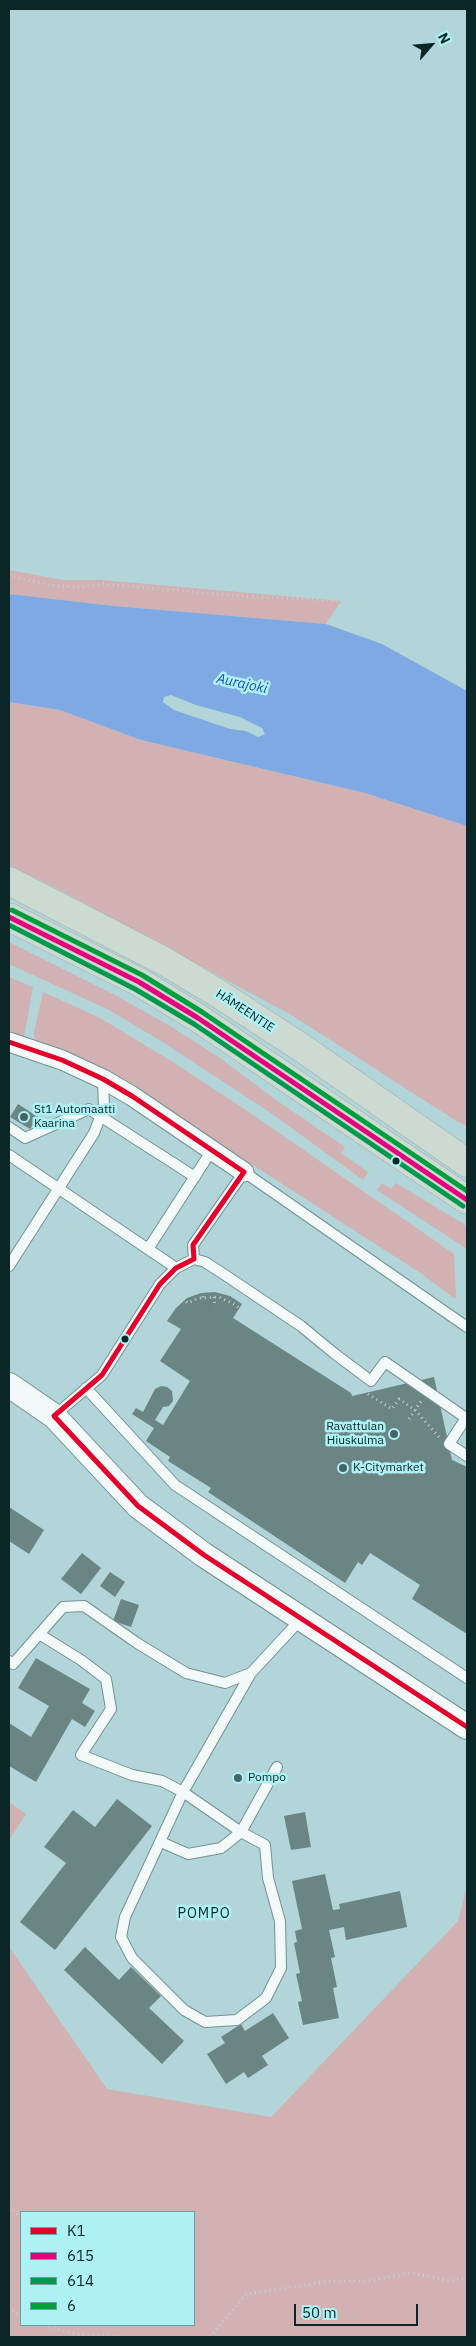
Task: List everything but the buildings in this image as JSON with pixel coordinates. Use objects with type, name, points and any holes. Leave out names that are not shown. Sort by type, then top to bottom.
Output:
[{"type":"highway","name":"HÄMEENTIE","points":[[9,881],[164,961],[219,994],[467,1163]]},
{"type":"highway","points":[[9,917],[140,982],[198,1018],[467,1200]]},
{"type":"highway","points":[[428,1136],[467,1142]]},
{"type":"street","points":[[9,1042],[62,1060],[103,1079],[132,1096],[244,1172]]},
{"type":"street","points":[[9,1385],[54,1416],[138,1506],[204,1554],[303,1617],[467,1727]]},
{"type":"lane","points":[[9,1266],[94,1133],[104,1107],[103,1079]]},
{"type":"lane","points":[[9,1127],[25,1138],[89,1109],[195,1177]]},
{"type":"lane","points":[[148,1249],[212,1150]]},
{"type":"lane","points":[[9,1155],[176,1268]]},
{"type":"lane","points":[[194,1259],[193,1245],[244,1172],[467,1327]]},
{"type":"lane","points":[[54,1416],[102,1375],[160,1284],[176,1268],[194,1259]]},
{"type":"lane","points":[[194,1259],[222,1272],[301,1326],[371,1380],[385,1362],[466,1418],[450,1444],[467,1456]]},
{"type":"lane","points":[[86,1388],[175,1485],[467,1678]]},
{"type":"lane","points":[[9,1661],[13,1664],[63,1606],[84,1606],[137,1643],[186,1673],[225,1682],[251,1673]]},
{"type":"lane","points":[[39,1634],[82,1660],[106,1679],[111,1709],[81,1755],[132,1774],[162,1781],[184,1792],[241,1832],[264,1845],[268,1878],[280,1921],[281,1968],[266,1998],[237,2020],[205,2022],[184,2010],[132,1958],[121,1937],[125,1917],[184,1792],[251,1673],[303,1617]]},
{"type":"lane","points":[[161,1842],[188,1854],[221,1848],[241,1832],[277,1767]]},
{"type":"path","points":[[313,27],[320,9]]},
{"type":"path","points":[[9,576],[56,586],[81,587],[102,584],[231,596],[332,600],[384,611],[467,667]]},
{"type":"path","points":[[9,970],[97,1011],[158,1045],[265,1118],[365,1191],[467,1256]]},
{"type":"path","points":[[365,1191],[376,1178]]},
{"type":"path","points":[[9,1187],[188,1303],[203,1298],[219,1297],[236,1305],[248,1318],[344,1379]]},
{"type":"path","points":[[198,1275],[203,1298]]},
{"type":"path","points":[[219,1297],[222,1292]]},
{"type":"path","points":[[102,1375],[130,1374],[177,1296]]},
{"type":"path","points":[[214,1297],[215,1306]]},
{"type":"path","points":[[50,1390],[65,1388],[72,1384]]},
{"type":"path","points":[[360,1389],[392,1409],[400,1399],[415,1410],[434,1434],[450,1444]]},
{"type":"path","points":[[408,1419],[428,1391]]},
{"type":"path","points":[[9,2207],[20,2216]]},
{"type":"path","points":[[210,2337],[246,2294],[332,2281],[368,2281],[410,2273],[451,2280],[467,2278]]},
{"type":"path","points":[[9,2307],[20,2316]]},
{"type":"path","points":[[47,2326],[75,2334],[122,2337]]},
{"type":"shaded area","points":[[9,570],[63,580],[101,580],[341,601],[326,624],[114,606],[9,594]]},
{"type":"shaded area","points":[[9,702],[60,710],[141,740],[365,793],[467,826],[467,1126],[293,1016],[62,891],[9,865]]},
{"type":"shaded area","points":[[9,942],[115,995],[170,1026],[220,1058],[276,1100],[345,1147],[341,1153],[368,1172],[363,1180],[271,1113],[161,1041],[109,1010],[9,964]]},
{"type":"shaded area","points":[[9,977],[33,987],[24,1037],[9,1032]]},
{"type":"shaded area","points":[[43,992],[100,1018],[168,1059],[243,1108],[454,1254],[455,1299],[422,1274],[130,1086],[86,1061],[36,1042],[34,1032]]},
{"type":"shaded area","points":[[382,1183],[391,1189],[396,1183],[467,1226],[467,1249],[377,1190]]},
{"type":"shaded area","points":[[9,1802],[26,1814],[9,1840]]},
{"type":"shaded area","points":[[467,1886],[467,2337],[9,2337],[9,1947],[107,2089],[271,2117],[458,1921]]},
{"type":"water","name":"Aurajoki","points":[[9,594],[114,606],[326,624],[382,644],[467,691],[467,826],[365,793],[141,740],[60,710],[9,702]],"holes":[[[171,695],[196,705],[240,717],[262,728],[265,734],[258,737],[246,731],[230,729],[174,710],[163,702],[164,697]]]},
{"type":"transit line","name":"6","points":[[12,910],[142,975],[202,1012],[467,1191]]},
{"type":"transit line","name":"615","points":[[9,917],[139,982],[198,1018],[467,1200]]},
{"type":"transit line","name":"614","points":[[9,925],[135,989],[194,1024],[463,1206]]},
{"type":"transit line","name":"K1","points":[[9,1042],[62,1060],[103,1079],[132,1096],[244,1172],[193,1245],[194,1259],[176,1268],[160,1284],[102,1375],[54,1416],[138,1506],[204,1555],[467,1727]]},
{"type":"place","name":"St1 Automaatti Kaarina","points":[[24,1117]]},
{"type":"place","name":"Ravattulan Hiuskulma","points":[[394,1434]]},
{"type":"place","name":"K-Citymarket","points":[[343,1468]]},
{"type":"place","name":"Pompo","points":[[238,1778]]},
{"type":"district","name":"POMPO","points":[[204,1914]]}]
